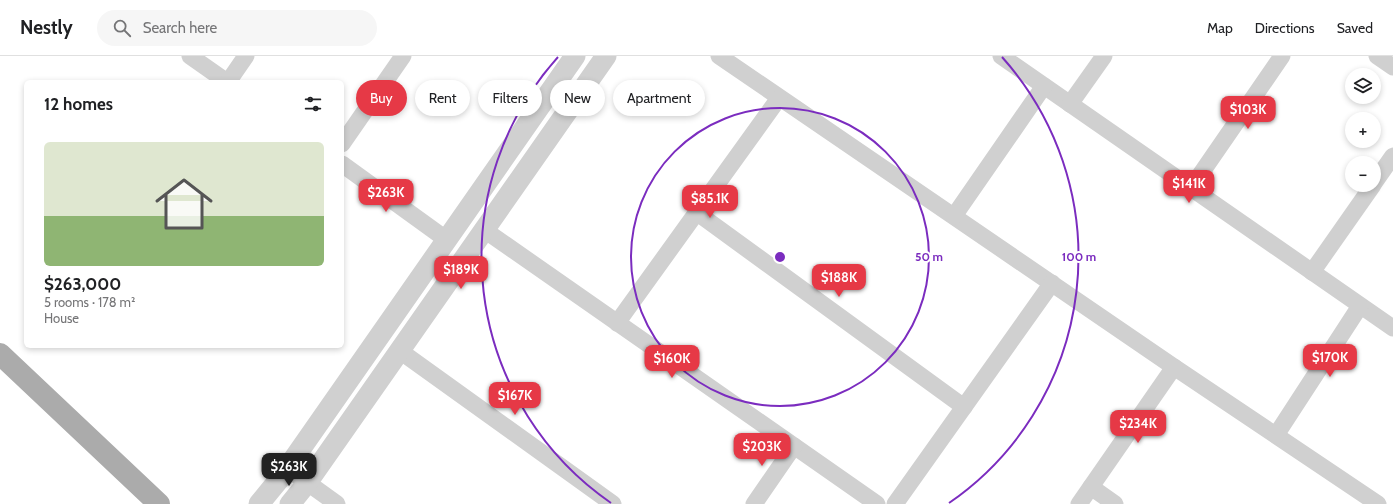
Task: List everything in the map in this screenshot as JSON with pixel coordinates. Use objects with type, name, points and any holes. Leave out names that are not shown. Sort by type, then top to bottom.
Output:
[{"type":"main road","points":[[0,354],[159,504]]},
{"type":"street","points":[[190,56],[225,80]]},
{"type":"street","points":[[229,80],[246,56]]},
{"type":"street","points":[[344,141],[403,56]]},
{"type":"street","points":[[259,504],[287,468],[575,56]]},
{"type":"street","points":[[290,504],[307,483],[400,351],[483,229],[606,56]]},
{"type":"street","points":[[719,56],[1174,367],[1378,504]]},
{"type":"street","points":[[1001,56],[1393,328]]},
{"type":"street","points":[[1070,104],[1104,56]]},
{"type":"street","points":[[1191,188],[1282,56]]},
{"type":"street","points":[[1377,56],[1393,67]]},
{"type":"street","points":[[954,216],[1044,86]]},
{"type":"street","points":[[617,323],[779,98]]},
{"type":"street","points":[[1381,173],[1393,156]]},
{"type":"street","points":[[344,165],[447,240]]},
{"type":"street","points":[[1312,272],[1367,192]]},
{"type":"street","points":[[696,212],[964,406]]},
{"type":"street","points":[[483,229],[877,504]]},
{"type":"street","points":[[895,504],[1052,283]]},
{"type":"street","points":[[1276,435],[1360,306]]},
{"type":"street","points":[[400,351],[613,504]]},
{"type":"street","points":[[1079,504],[1174,367]]},
{"type":"street","points":[[754,504],[794,446]]},
{"type":"street","points":[[287,468],[337,504]]},
{"type":"street","points":[[1091,487],[1114,504]]}]
